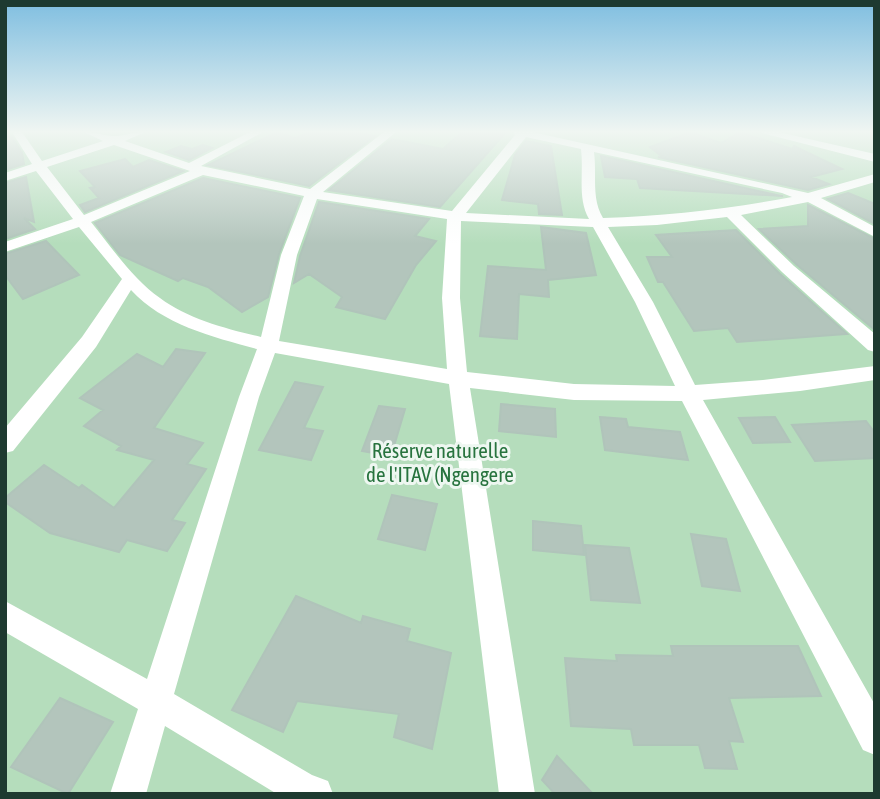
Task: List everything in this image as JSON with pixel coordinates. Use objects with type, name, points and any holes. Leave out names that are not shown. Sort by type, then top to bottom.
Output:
[{"type":"street","points":[[5,177],[30,169]]},
{"type":"street","points":[[40,169],[80,222],[158,306],[199,324],[268,346],[458,379],[575,392],[690,394],[817,382],[875,373]]},
{"type":"street","points":[[5,247],[80,222],[196,169]]},
{"type":"street","points":[[198,169],[312,194],[454,218],[601,224],[732,214],[811,198],[875,178]]},
{"type":"street","points":[[128,794],[249,397],[268,346],[289,255],[312,194],[343,169]]},
{"type":"street","points":[[491,169],[454,218],[451,298],[458,379],[517,794]]},
{"type":"street","points":[[589,169],[588,205],[644,302],[690,394],[875,738]]},
{"type":"street","points":[[697,169],[811,198],[875,233]]},
{"type":"street","points":[[732,214],[788,269],[875,345]]},
{"type":"street","points":[[5,444],[89,342],[131,278]]},
{"type":"street","points":[[5,615],[302,789],[315,794]]},
{"type":"green space","name":"Réserve naturelle de l'ITAV (Ngengere","points":[[5,169],[875,169],[875,794],[5,794]]},
{"type":"building","points":[[229,169],[331,169],[309,186]]},
{"type":"building","points":[[355,169],[473,169],[440,207],[329,190]]},
{"type":"building","points":[[511,169],[555,169],[562,215],[539,214],[538,204],[502,200]]},
{"type":"building","points":[[604,169],[660,169],[780,196],[640,188],[637,179],[605,177]]},
{"type":"building","points":[[714,169],[841,169],[811,177],[829,184],[808,190]]},
{"type":"building","points":[[80,171],[183,171],[85,212],[80,205],[99,198],[90,188],[95,187]]},
{"type":"building","points":[[26,177],[34,222],[24,218],[35,229],[5,239],[5,183]]},
{"type":"building","points":[[203,178],[300,198],[279,254],[268,297],[242,312],[208,287],[183,278],[178,281],[120,255],[95,223]]},
{"type":"building","points":[[848,193],[875,204],[875,224],[828,199]]},
{"type":"building","points":[[319,202],[429,219],[415,236],[436,241],[416,265],[385,319],[336,307],[342,297],[309,274],[294,283],[300,256]]},
{"type":"building","points":[[808,205],[875,239],[875,330],[796,264],[759,229],[808,226]]},
{"type":"building","points":[[541,227],[586,233],[596,275],[548,280],[549,297],[519,294],[517,339],[480,336],[488,266],[546,270]]},
{"type":"building","points":[[736,230],[847,334],[737,342],[728,328],[694,331],[663,282],[658,282],[647,257],[672,257],[656,235]]},
{"type":"building","points":[[46,241],[79,275],[23,299],[5,275],[5,254]]},
{"type":"building","points":[[176,349],[205,353],[154,428],[203,443],[187,464],[206,469],[172,520],[185,523],[167,551],[127,540],[119,552],[50,533],[5,502],[5,498],[44,465],[79,488],[82,485],[114,508],[154,460],[117,450],[121,446],[84,426],[103,410],[80,398],[137,354],[163,367]]},
{"type":"building","points":[[295,382],[323,387],[304,428],[323,431],[311,460],[259,450]]},
{"type":"building","points":[[501,404],[555,409],[556,437],[499,431]]},
{"type":"building","points":[[379,406],[405,409],[391,456],[362,451]]},
{"type":"building","points":[[600,417],[626,419],[628,427],[680,432],[688,460],[605,450]]},
{"type":"building","points":[[775,417],[790,442],[753,443],[739,418]]},
{"type":"building","points":[[866,421],[875,433],[875,458],[815,461],[792,425]]},
{"type":"building","points":[[392,495],[437,504],[425,550],[378,539]]},
{"type":"building","points":[[533,521],[581,526],[584,555],[533,550]]},
{"type":"building","points":[[691,534],[726,539],[740,591],[702,586]]},
{"type":"building","points":[[585,545],[629,548],[640,603],[591,600]]},
{"type":"building","points":[[296,596],[361,623],[363,616],[410,629],[407,641],[451,653],[432,749],[394,737],[399,714],[297,701],[283,732],[232,710]]},
{"type":"building","points":[[671,646],[798,646],[821,696],[729,698],[743,742],[729,741],[737,769],[705,768],[699,745],[634,745],[631,729],[571,726],[565,658],[617,661],[616,655],[673,656]]},
{"type":"building","points":[[60,698],[113,722],[68,794],[11,767]]},
{"type":"building","points":[[557,756],[593,794],[555,794],[542,780]]}]
